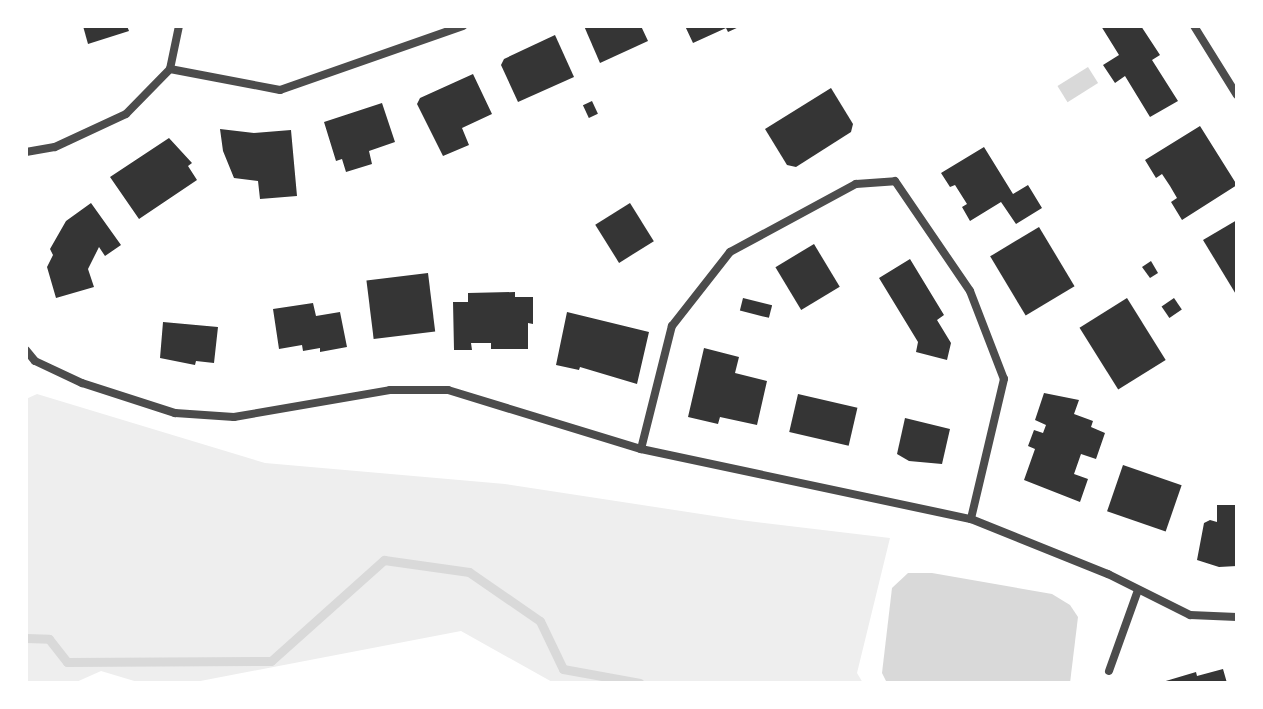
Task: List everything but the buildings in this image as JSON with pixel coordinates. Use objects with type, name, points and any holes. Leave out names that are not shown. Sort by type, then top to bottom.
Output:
[{"type":"street","points":[[26,152],[55,147],[126,114],[170,69],[179,26]]},
{"type":"street","points":[[170,69],[280,90],[463,26]]},
{"type":"street","points":[[1194,26],[1237,95]]},
{"type":"street","points":[[641,449],[672,326],[730,252],[856,184],[895,181],[970,291],[1004,379],[971,519]]},
{"type":"street","points":[[26,350],[35,361],[82,383],[175,413],[234,417],[390,390],[448,390],[641,449],[971,519],[1190,615],[1237,617]]},
{"type":"street","points":[[1109,671],[1138,590]]},
{"type":"shaded area","points":[[1088,67],[1098,83],[1068,102],[1057,86]]},
{"type":"shaded area","points":[[37,394],[265,463],[505,484],[740,520],[890,538],[857,673],[863,683],[554,683],[461,631],[190,683],[141,683],[101,671],[74,683],[26,683],[26,399]]},
{"type":"shaded area","points":[[908,573],[932,573],[1052,594],[1070,605],[1078,617],[1070,683],[887,683],[882,673],[892,588]]},
{"type":"waterway","points":[[26,638],[49,639],[67,662],[271,661],[384,560],[469,572],[540,621],[563,669],[640,683]]}]
